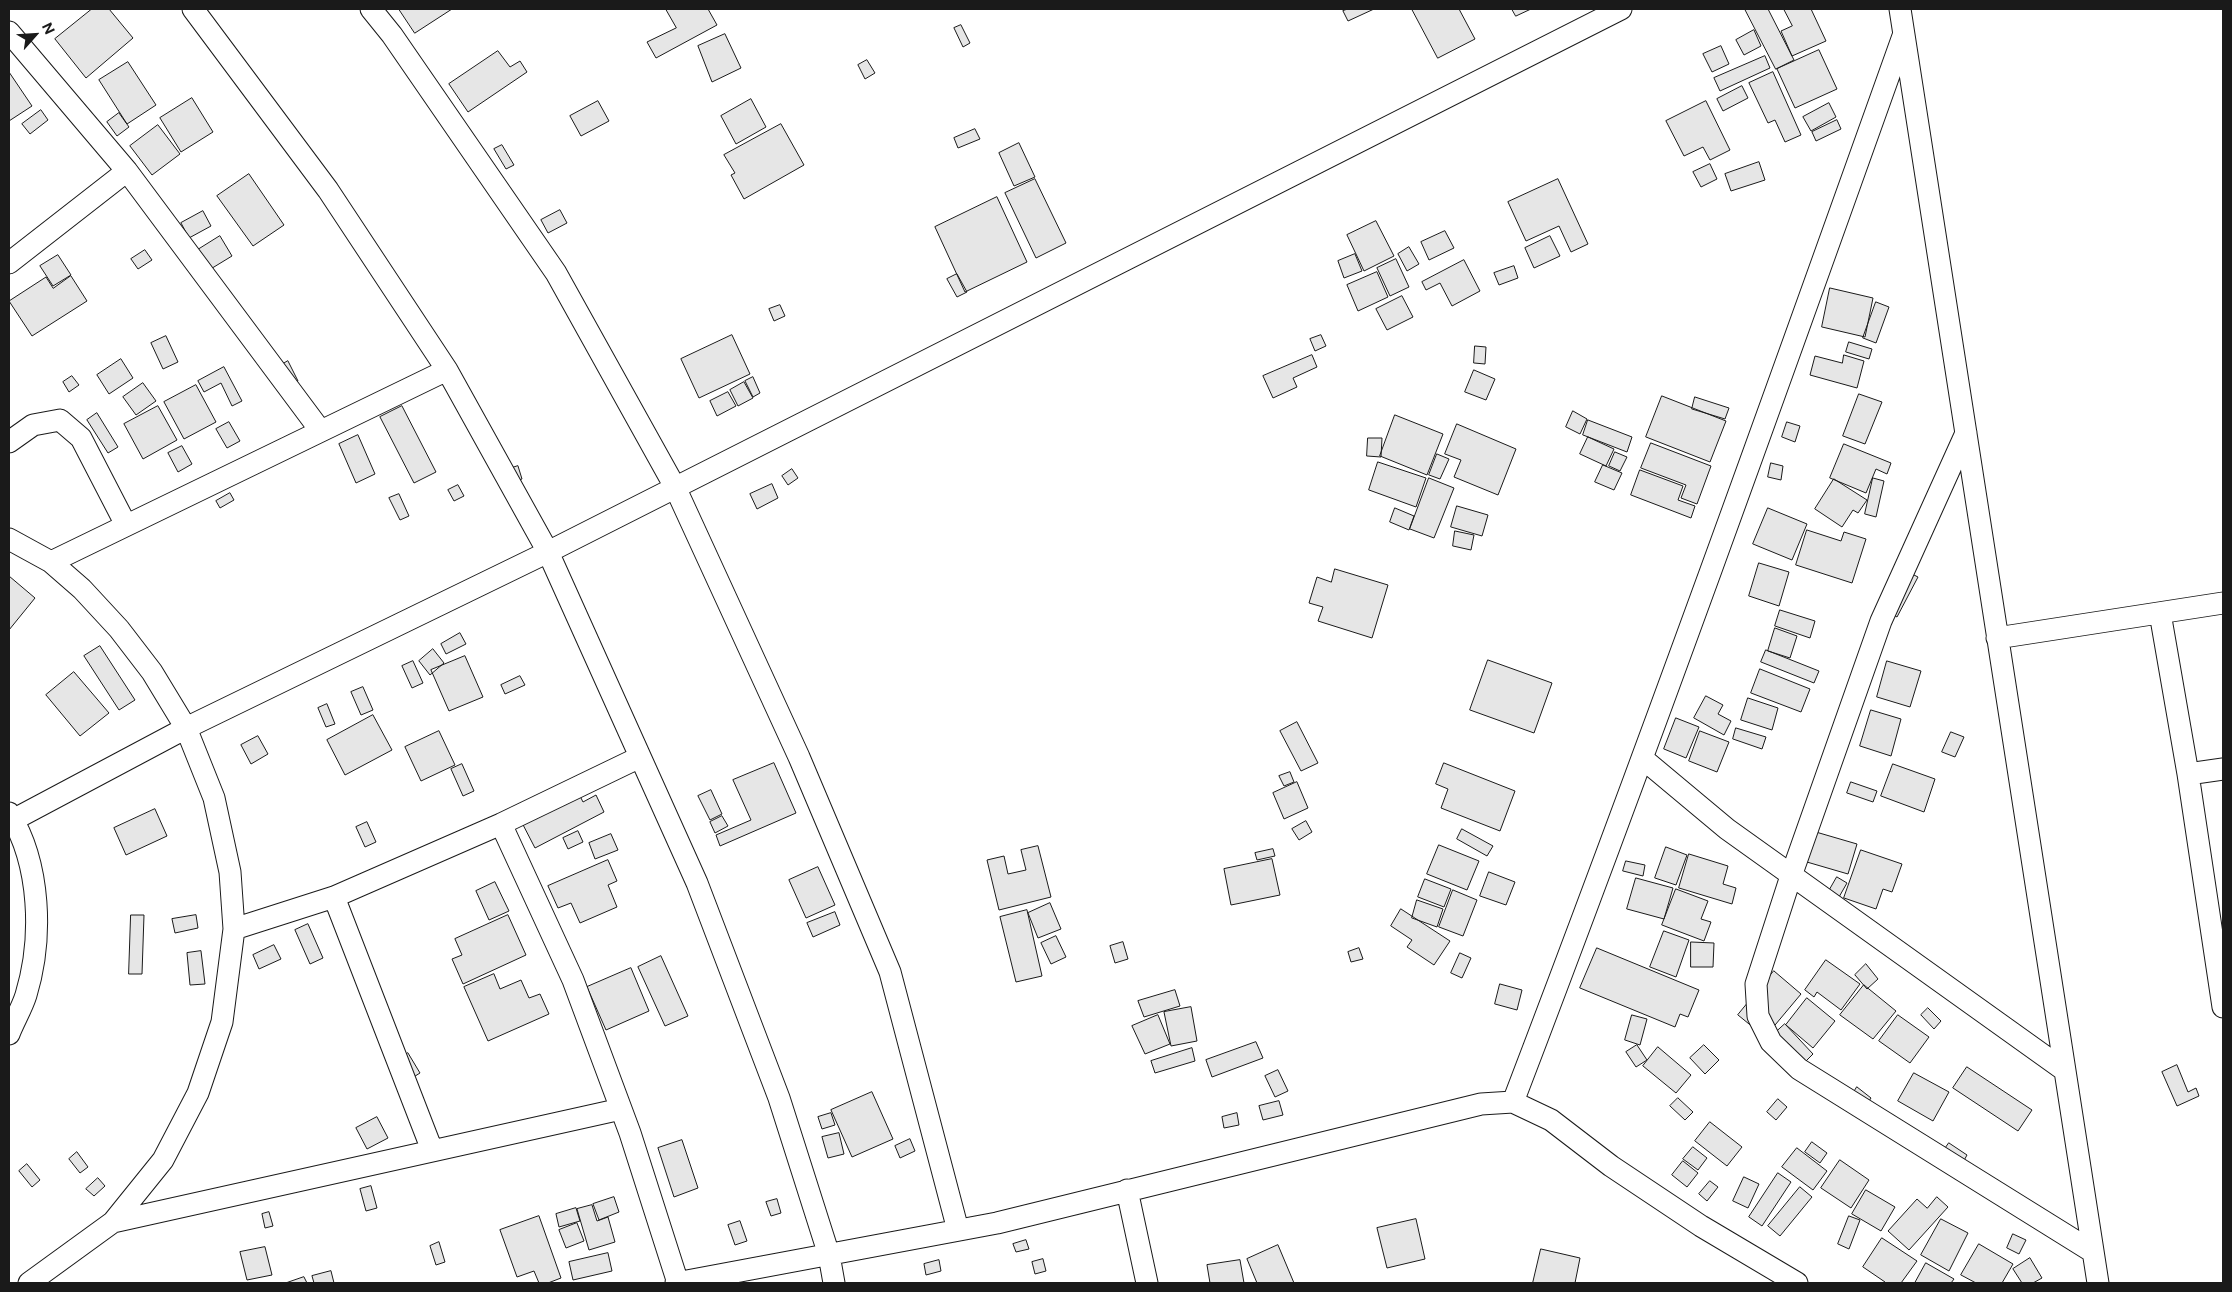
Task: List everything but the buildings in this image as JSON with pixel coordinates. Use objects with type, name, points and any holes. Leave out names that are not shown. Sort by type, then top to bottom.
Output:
[{"type":"street","points":[[193,9],[328,190],[447,370],[548,552],[701,893],[779,1098],[829,1255],[834,1283]]},
{"type":"street","points":[[371,9],[392,36],[556,273],[675,487],[799,757],[890,972],[958,1230]]},
{"type":"street","points":[[9,1034],[26,996],[36,952],[37,907],[29,862],[11,816],[186,728],[548,552],[1621,9]]},
{"type":"street","points":[[1900,9],[2098,1283]]},
{"type":"street","points":[[9,32],[127,171],[320,430]]},
{"type":"street","points":[[1513,1102],[1770,411],[1904,33]]},
{"type":"street","points":[[9,263],[127,171]]},
{"type":"street","points":[[51,562],[447,370]]},
{"type":"street","points":[[9,442],[34,425],[60,420],[81,438],[126,525]]},
{"type":"street","points":[[1966,433],[1881,621],[1791,876],[1756,984],[1758,1016],[1771,1042],[1799,1069],[2093,1252]]},
{"type":"street","points":[[9,539],[51,562],[82,589],[120,629],[152,672],[186,728],[214,798],[230,872],[234,929],[222,1022],[198,1093],[163,1160],[112,1222],[29,1283]]},
{"type":"street","points":[[1997,638],[2223,603]]},
{"type":"street","points":[[2160,613],[2188,774],[2223,1007]]},
{"type":"street","points":[[234,929],[334,897],[501,824],[640,757]]},
{"type":"street","points":[[1642,758],[1727,829],[2064,1070]]},
{"type":"street","points":[[2188,774],[2223,769]]},
{"type":"street","points":[[501,824],[573,980],[621,1109],[677,1283],[958,1230],[1480,1104],[1513,1102],[1551,1120],[1611,1166],[1702,1226],[1797,1283]]},
{"type":"street","points":[[334,897],[432,1150]]},
{"type":"street","points":[[112,1222],[621,1109]]},
{"type":"street","points":[[1127,1190],[1147,1283]]}]
